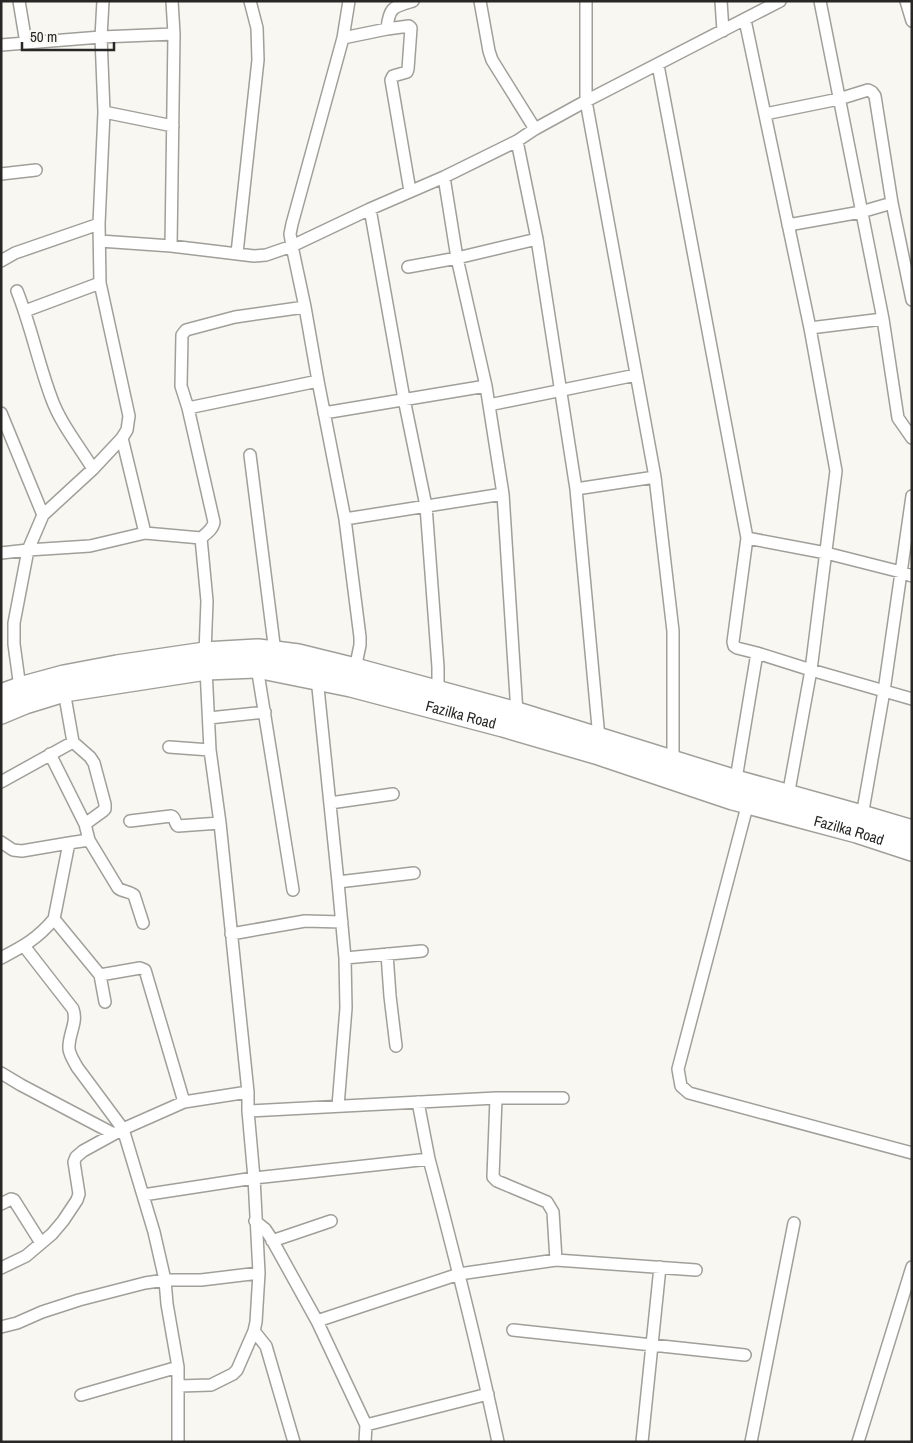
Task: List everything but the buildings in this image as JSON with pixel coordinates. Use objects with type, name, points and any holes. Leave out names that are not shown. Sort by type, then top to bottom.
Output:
[{"type":"highway","name":"Fazilka Road","points":[[1,713],[25,703],[64,691],[258,650],[298,655],[438,691],[599,738],[672,761],[742,792],[788,796],[862,816],[911,834]]},
{"type":"highway","name":"Fazilka Road","points":[[11,692],[64,676],[206,661],[257,667],[317,678],[503,726],[742,792],[857,832],[911,834]]},
{"type":"street","points":[[18,1],[26,43]]},
{"type":"street","points":[[11,692],[14,624],[28,550],[43,515],[93,469],[122,438],[127,430],[129,416],[100,283],[99,224],[104,112],[101,36],[103,1]]},
{"type":"street","points":[[170,246],[174,34],[172,1]]},
{"type":"street","points":[[237,253],[258,60],[257,28],[250,1]]},
{"type":"street","points":[[349,1],[343,38],[290,234],[345,519],[360,637],[355,669]]},
{"type":"street","points":[[387,29],[388,14],[400,5],[413,1]]},
{"type":"street","points":[[480,1],[492,60],[535,129]]},
{"type":"street","points":[[586,1],[586,102],[655,477],[673,631],[672,761]]},
{"type":"street","points":[[721,1],[723,31]]},
{"type":"street","points":[[100,241],[170,246],[254,256],[266,255],[292,246],[444,177],[517,141],[535,129],[780,1]]},
{"type":"street","points":[[820,1],[883,319],[898,418],[912,438]]},
{"type":"street","points":[[906,1],[912,21]]},
{"type":"street","points":[[744,20],[810,328],[836,471],[811,670],[788,796]]},
{"type":"street","points":[[343,38],[387,29],[409,26],[411,28],[408,70],[393,76],[392,80],[410,191]]},
{"type":"street","points":[[1,45],[101,36],[174,34]]},
{"type":"street","points":[[658,65],[747,538],[734,646],[912,699]]},
{"type":"street","points":[[765,114],[839,99],[868,90],[872,92],[875,96],[892,203],[912,300]]},
{"type":"street","points":[[104,112],[173,126]]},
{"type":"street","points":[[517,141],[537,239],[576,489],[599,738]]},
{"type":"street","points":[[1,174],[36,170]]},
{"type":"street","points":[[444,177],[457,258],[486,386],[503,494],[517,713]]},
{"type":"street","points":[[788,225],[862,212],[892,203]]},
{"type":"street","points":[[370,209],[404,399],[426,506],[438,667],[438,691]]},
{"type":"street","points":[[1,261],[15,253],[99,224]]},
{"type":"street","points":[[408,267],[457,258],[537,239]]},
{"type":"street","points":[[25,311],[100,283]]},
{"type":"street","points":[[17,291],[25,311],[51,398],[59,415],[93,469]]},
{"type":"street","points":[[1,553],[90,546],[145,533],[201,538],[210,530],[214,522],[188,408],[181,386],[182,335],[186,330],[235,317],[305,307]]},
{"type":"street","points":[[810,328],[883,319]]},
{"type":"street","points":[[489,406],[636,375]]},
{"type":"street","points":[[188,408],[318,380]]},
{"type":"street","points":[[324,413],[486,386]]},
{"type":"street","points":[[1,413],[43,515]]},
{"type":"street","points":[[122,438],[145,533]]},
{"type":"street","points":[[250,455],[275,652]]},
{"type":"street","points":[[576,489],[655,477]]},
{"type":"street","points":[[345,519],[503,494]]},
{"type":"street","points":[[862,816],[906,574],[912,496]]},
{"type":"street","points":[[179,1386],[211,1385],[237,1370],[254,1331],[259,1273],[248,1092],[220,823],[210,750],[206,661],[207,601],[201,538]]},
{"type":"street","points":[[747,538],[826,553],[906,574]]},
{"type":"street","points":[[757,653],[742,792],[678,1069],[681,1086],[689,1093],[912,1153]]},
{"type":"street","points":[[257,667],[293,890]]},
{"type":"street","points":[[317,678],[345,958],[346,1008],[338,1106]]},
{"type":"street","points":[[64,691],[73,742],[93,760],[105,804],[105,809],[85,824]]},
{"type":"street","points":[[209,718],[264,712]]},
{"type":"street","points":[[1,782],[73,742]]},
{"type":"street","points":[[169,747],[210,750]]},
{"type":"street","points":[[50,754],[85,824],[89,840],[118,888],[121,891],[131,892],[134,895],[144,923]]},
{"type":"street","points":[[330,803],[393,794]]},
{"type":"street","points":[[130,821],[171,816],[178,826],[220,823]]},
{"type":"street","points":[[1,842],[13,850],[22,851],[89,840]]},
{"type":"street","points":[[1,958],[24,946],[41,934],[54,919],[69,843]]},
{"type":"street","points":[[338,882],[414,873]]},
{"type":"street","points":[[54,919],[100,975],[105,1002]]},
{"type":"street","points":[[231,934],[305,921],[342,922]]},
{"type":"street","points":[[24,946],[73,1009],[75,1015],[69,1039],[71,1057],[118,1132],[143,1196],[154,1232],[165,1280],[178,1367],[178,1442]]},
{"type":"street","points":[[345,958],[422,951]]},
{"type":"street","points":[[387,954],[396,1046]]},
{"type":"street","points":[[100,975],[140,968],[145,970],[184,1102]]},
{"type":"street","points":[[1,1073],[21,1086],[118,1132]]},
{"type":"street","points":[[1,1268],[26,1256],[52,1234],[63,1220],[79,1194],[74,1162],[76,1157],[83,1151],[118,1132],[184,1102],[248,1092]]},
{"type":"street","points":[[248,1111],[496,1098],[563,1098]]},
{"type":"street","points":[[496,1098],[493,1177],[497,1181],[541,1198],[551,1206],[556,1260]]},
{"type":"street","points":[[418,1102],[429,1159],[459,1274],[498,1442]]},
{"type":"street","points":[[143,1196],[254,1178],[429,1159]]},
{"type":"street","points":[[1,1204],[7,1200],[14,1200],[40,1243]]},
{"type":"street","points":[[255,1221],[265,1229],[317,1321],[366,1425],[365,1442]]},
{"type":"street","points":[[272,1241],[331,1221]]},
{"type":"street","points":[[751,1442],[794,1223]]},
{"type":"street","points":[[317,1321],[459,1274],[556,1260],[696,1270]]},
{"type":"street","points":[[642,1442],[660,1267]]},
{"type":"street","points":[[858,1442],[912,1267]]},
{"type":"street","points":[[1,1327],[79,1300],[145,1283],[165,1280],[202,1280],[259,1273]]},
{"type":"street","points":[[513,1330],[745,1354]]},
{"type":"street","points":[[254,1331],[266,1346],[294,1442]]},
{"type":"street","points":[[81,1395],[178,1367]]},
{"type":"street","points":[[366,1425],[488,1394]]}]
